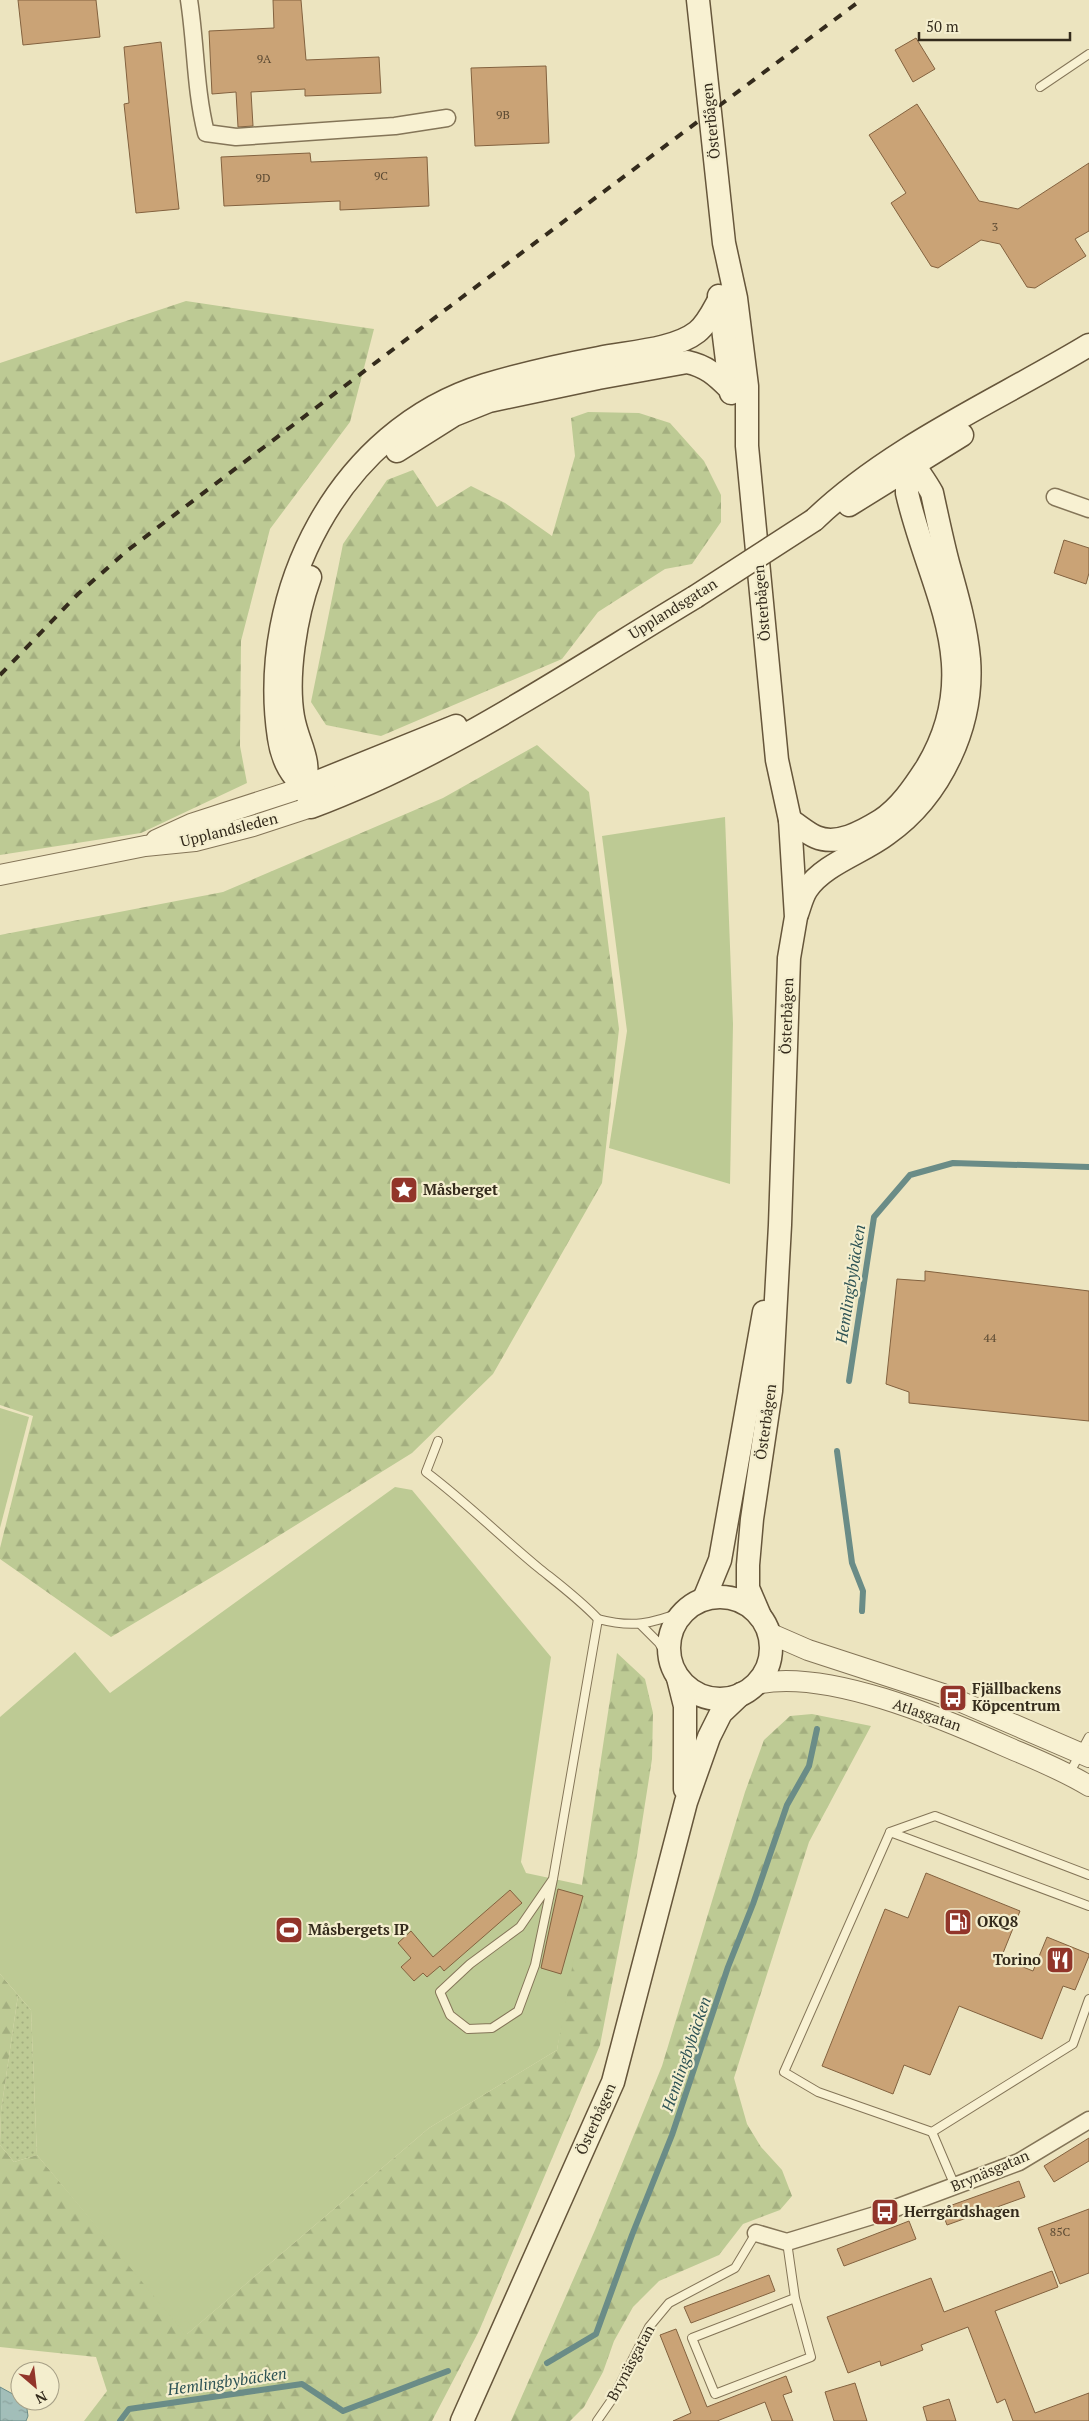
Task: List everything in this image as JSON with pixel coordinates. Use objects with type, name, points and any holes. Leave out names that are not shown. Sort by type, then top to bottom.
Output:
[{"type":"main road","name":"Österbågen","points":[[698,0],[724,243],[736,298],[746,386],[747,446],[777,760],[776,840],[781,918],[789,958]]},
{"type":"main road","name":"Österbågen","points":[[724,243],[719,300],[730,389],[747,446]]},
{"type":"main road","points":[[308,797],[290,770],[282,752],[279,738],[276,677],[281,621],[302,555],[330,504],[357,468],[384,442],[414,419],[449,400],[484,386],[595,359],[681,342],[698,331],[710,317],[719,300]]},
{"type":"main road","name":"Upplandsgatan","points":[[308,797],[531,696],[695,597],[814,520],[841,509],[1005,391],[1053,367],[1089,345]]},
{"type":"main road","points":[[308,797],[307,762],[296,728],[292,698],[298,620],[304,593],[316,561],[346,506],[393,454],[422,433],[454,415],[489,401],[598,378],[687,362],[701,365],[715,374],[730,389]]},
{"type":"main road","points":[[790,820],[816,837],[829,839],[860,834],[891,814],[917,784],[933,757],[945,725],[952,693],[954,660],[950,631],[908,493],[907,484],[910,459]]},
{"type":"main road","points":[[796,916],[806,891],[818,876],[833,865],[869,848],[901,825],[929,794],[947,763],[960,731],[968,695],[969,661],[965,628],[932,493],[910,459]]},
{"type":"main road","name":"Österbågen","points":[[764,1624],[748,1588],[748,1565],[752,1519],[772,1391],[789,958],[796,916],[790,820],[777,760]]},
{"type":"main road","name":"Österbågen","points":[[704,1599],[720,1560],[780,1225]]},
{"type":"main road","points":[[728,1598],[746,1604],[764,1624],[771,1651],[766,1669],[748,1689],[723,1699],[704,1696],[690,1689],[675,1671],[668,1648],[671,1632],[684,1612],[704,1599],[728,1598]]},
{"type":"main road","name":"Österbågen","points":[[675,1671],[685,1706],[686,1802]]},
{"type":"main road","name":"Österbågen","points":[[462,2421],[613,2082],[686,1802],[708,1737],[721,1713],[748,1689]]},
{"type":"street","points":[[189,0],[198,100],[206,133],[236,137],[395,126],[447,118]]},
{"type":"street","points":[[1055,497],[1089,509]]},
{"type":"street","name":"Upplandsleden","points":[[0,875],[145,846],[191,824],[308,797]]},
{"type":"street","name":"Atlasgatan","points":[[764,1624],[808,1650],[943,1694],[1086,1749]]},
{"type":"street","name":"Atlasgatan","points":[[748,1689],[776,1680],[804,1681],[861,1693],[948,1721],[1069,1774],[1089,1786]]},
{"type":"street","name":"Brynäsgatan","points":[[756,2233],[787,2242],[885,2212],[1019,2162],[1089,2120]]},
{"type":"lane","points":[[1040,87],[1089,54]]},
{"type":"lane","points":[[438,1441],[426,1472],[464,1500],[540,1568],[578,1598],[598,1619],[613,1623],[641,1624],[658,1621],[684,1612]]},
{"type":"lane","points":[[553,1879],[520,1927],[470,1964],[440,1992],[450,2015],[468,2029],[492,2028],[518,2011],[535,1965],[553,1879],[598,1619]]},
{"type":"lane","points":[[641,1624],[659,1643],[675,1671]]},
{"type":"lane","points":[[1069,1774],[1086,1749]]},
{"type":"lane","points":[[955,2186],[932,2132],[818,2092],[784,2072],[890,1832],[936,1816],[1089,1875]]},
{"type":"lane","points":[[890,1832],[1089,1906]]},
{"type":"lane","points":[[932,2132],[1073,2044],[1089,2000]]},
{"type":"lane","name":"Brynäsgatan","points":[[597,2421],[613,2398],[648,2327],[669,2302],[735,2268],[756,2233]]},
{"type":"lane","points":[[787,2242],[795,2298],[811,2357],[715,2394],[692,2338],[795,2298]]},
{"type":"green space","points":[[186,301],[374,329],[350,422],[270,529],[241,641],[240,746],[247,783],[141,833],[0,855],[0,363]]},
{"type":"green space","points":[[588,412],[639,413],[670,423],[704,461],[721,495],[721,522],[692,564],[665,569],[598,612],[562,659],[381,736],[326,725],[311,702],[343,544],[387,480],[413,470],[437,507],[471,486],[505,503],[552,536],[575,456],[571,418]]},
{"type":"green space","points":[[537,745],[589,792],[619,1029],[602,1183],[493,1374],[412,1453],[222,1571],[111,1637],[0,1559],[0,1548],[33,1416],[0,1405],[0,935],[223,892],[443,798]]},
{"type":"green space","points":[[725,817],[733,1024],[730,1184],[609,1148],[627,1031],[602,836]]},
{"type":"green space","points":[[0,1408],[29,1417],[0,1528]]},
{"type":"green space","name":"Måsbergets IP","points":[[395,1487],[412,1490],[551,1657],[521,1862],[526,1873],[587,1886],[557,2050],[429,2128],[186,2335],[37,2155],[31,2010],[0,1974],[0,1717],[75,1652],[110,1693]]},
{"type":"green space","points":[[617,1653],[645,1679],[653,1713],[652,1759],[637,1855],[600,2045],[479,2331],[432,2421],[84,2421],[107,2391],[96,2357],[0,2347],[0,2145],[14,2162],[37,2155],[187,2334],[429,2128],[557,2050]]},
{"type":"green space","points":[[812,1714],[871,1726],[809,1842],[734,2078],[747,2124],[761,2147],[782,2170],[792,2196],[780,2210],[743,2224],[719,2255],[659,2281],[633,2307],[614,2341],[603,2372],[584,2407],[570,2421],[511,2421],[595,2230],[662,2066],[745,1792],[764,1740],[790,1716]]},
{"type":"green space","points":[[0,1974],[18,1995],[1,2111],[0,2142]]},
{"type":"green space","points":[[18,1995],[31,2010],[37,2155],[14,2162],[0,2145],[1,2111]]},
{"type":"water","points":[[0,2387],[10,2392],[10,2411],[27,2411],[28,2416],[26,2421],[0,2421]]},
{"type":"building","points":[[18,0],[96,0],[100,37],[23,45]]},
{"type":"building","points":[[273,0],[301,0],[306,60],[379,57],[381,93],[305,96],[305,89],[251,92],[253,126],[238,127],[236,92],[212,94],[209,31],[274,28]]},
{"type":"building","points":[[916,38],[935,69],[913,82],[895,50]]},
{"type":"building","points":[[161,42],[179,209],[136,213],[124,104],[129,103],[124,47]]},
{"type":"building","points":[[546,66],[549,143],[475,146],[471,68]]},
{"type":"building","points":[[917,104],[979,201],[1018,209],[1089,163],[1089,231],[1075,239],[1086,256],[1035,288],[1027,287],[1000,244],[981,240],[938,268],[931,266],[891,203],[906,193],[869,135]]},
{"type":"building","points":[[310,153],[311,162],[427,157],[429,206],[340,210],[340,201],[224,206],[221,157]]},
{"type":"building","points":[[1064,540],[1089,548],[1089,573],[1086,584],[1054,573]]},
{"type":"building","points":[[925,1271],[1089,1291],[1089,1421],[909,1403],[909,1392],[886,1384],[897,1279],[925,1281]]},
{"type":"building","points":[[926,1873],[1020,1911],[1001,1958],[1033,1971],[1047,1937],[1089,1954],[1089,1956],[1075,1990],[1063,1986],[1042,2039],[959,2006],[930,2075],[904,2065],[893,2094],[822,2066],[885,1909],[908,1918]]},
{"type":"building","points":[[558,1889],[583,1896],[561,1974],[541,1968]]},
{"type":"building","points":[[510,1890],[522,1903],[444,1971],[440,1966],[427,1977],[423,1973],[414,1981],[401,1967],[411,1958],[398,1943],[411,1931],[433,1957]]},
{"type":"building","points":[[1089,2138],[1089,2161],[1054,2182],[1044,2166]]},
{"type":"building","points":[[1019,2181],[1025,2197],[947,2225],[941,2209]]},
{"type":"building","points":[[1089,2209],[1089,2273],[1060,2284],[1038,2228]]},
{"type":"building","points":[[909,2221],[916,2239],[844,2266],[837,2249]]},
{"type":"building","points":[[1052,2271],[1058,2287],[995,2311],[1035,2413],[1089,2393],[1089,2421],[1013,2421],[1005,2399],[997,2403],[968,2327],[921,2345],[923,2350],[881,2366],[880,2361],[848,2373],[827,2317],[931,2278],[944,2312]]},
{"type":"building","points":[[769,2275],[775,2291],[691,2323],[684,2307]]},
{"type":"building","points":[[676,2329],[707,2407],[786,2376],[792,2392],[783,2395],[793,2421],[772,2421],[765,2402],[717,2421],[673,2421],[691,2413],[660,2335]]},
{"type":"building","points":[[855,2383],[867,2421],[834,2421],[825,2392]]},
{"type":"building","points":[[949,2399],[956,2421],[927,2421],[923,2407]]},
{"type":"waterway","name":"Hemlingbybäcken","points":[[849,1381],[874,1217],[910,1175],[953,1163],[1089,1167]]},
{"type":"waterway","name":"Hemlingbybäcken","points":[[837,1451],[852,1563],[863,1591],[862,1611]]},
{"type":"waterway","name":"Hemlingbybäcken","points":[[547,2363],[596,2334],[632,2235],[672,2135],[728,1967],[753,1904],[787,1805],[809,1766],[817,1729]]},
{"type":"waterway","name":"Hemlingbybäcken","points":[[120,2421],[129,2409],[302,2384],[343,2411],[448,2371]]},
{"type":"railway","points":[[0,675],[78,594],[128,550],[461,298],[861,0]]},
{"type":"place","name":"Måsberget","points":[[404,1190]]},
{"type":"place","name":"Fjällbackens Köpcentrum","points":[[953,1698]]},
{"type":"place","name":"OKQ8","points":[[958,1922]]},
{"type":"place","name":"Måsbergets IP","points":[[289,1930]]},
{"type":"place","name":"Torino","points":[[1060,1960]]},
{"type":"place","name":"Herrgårdshagen","points":[[885,2212]]}]
